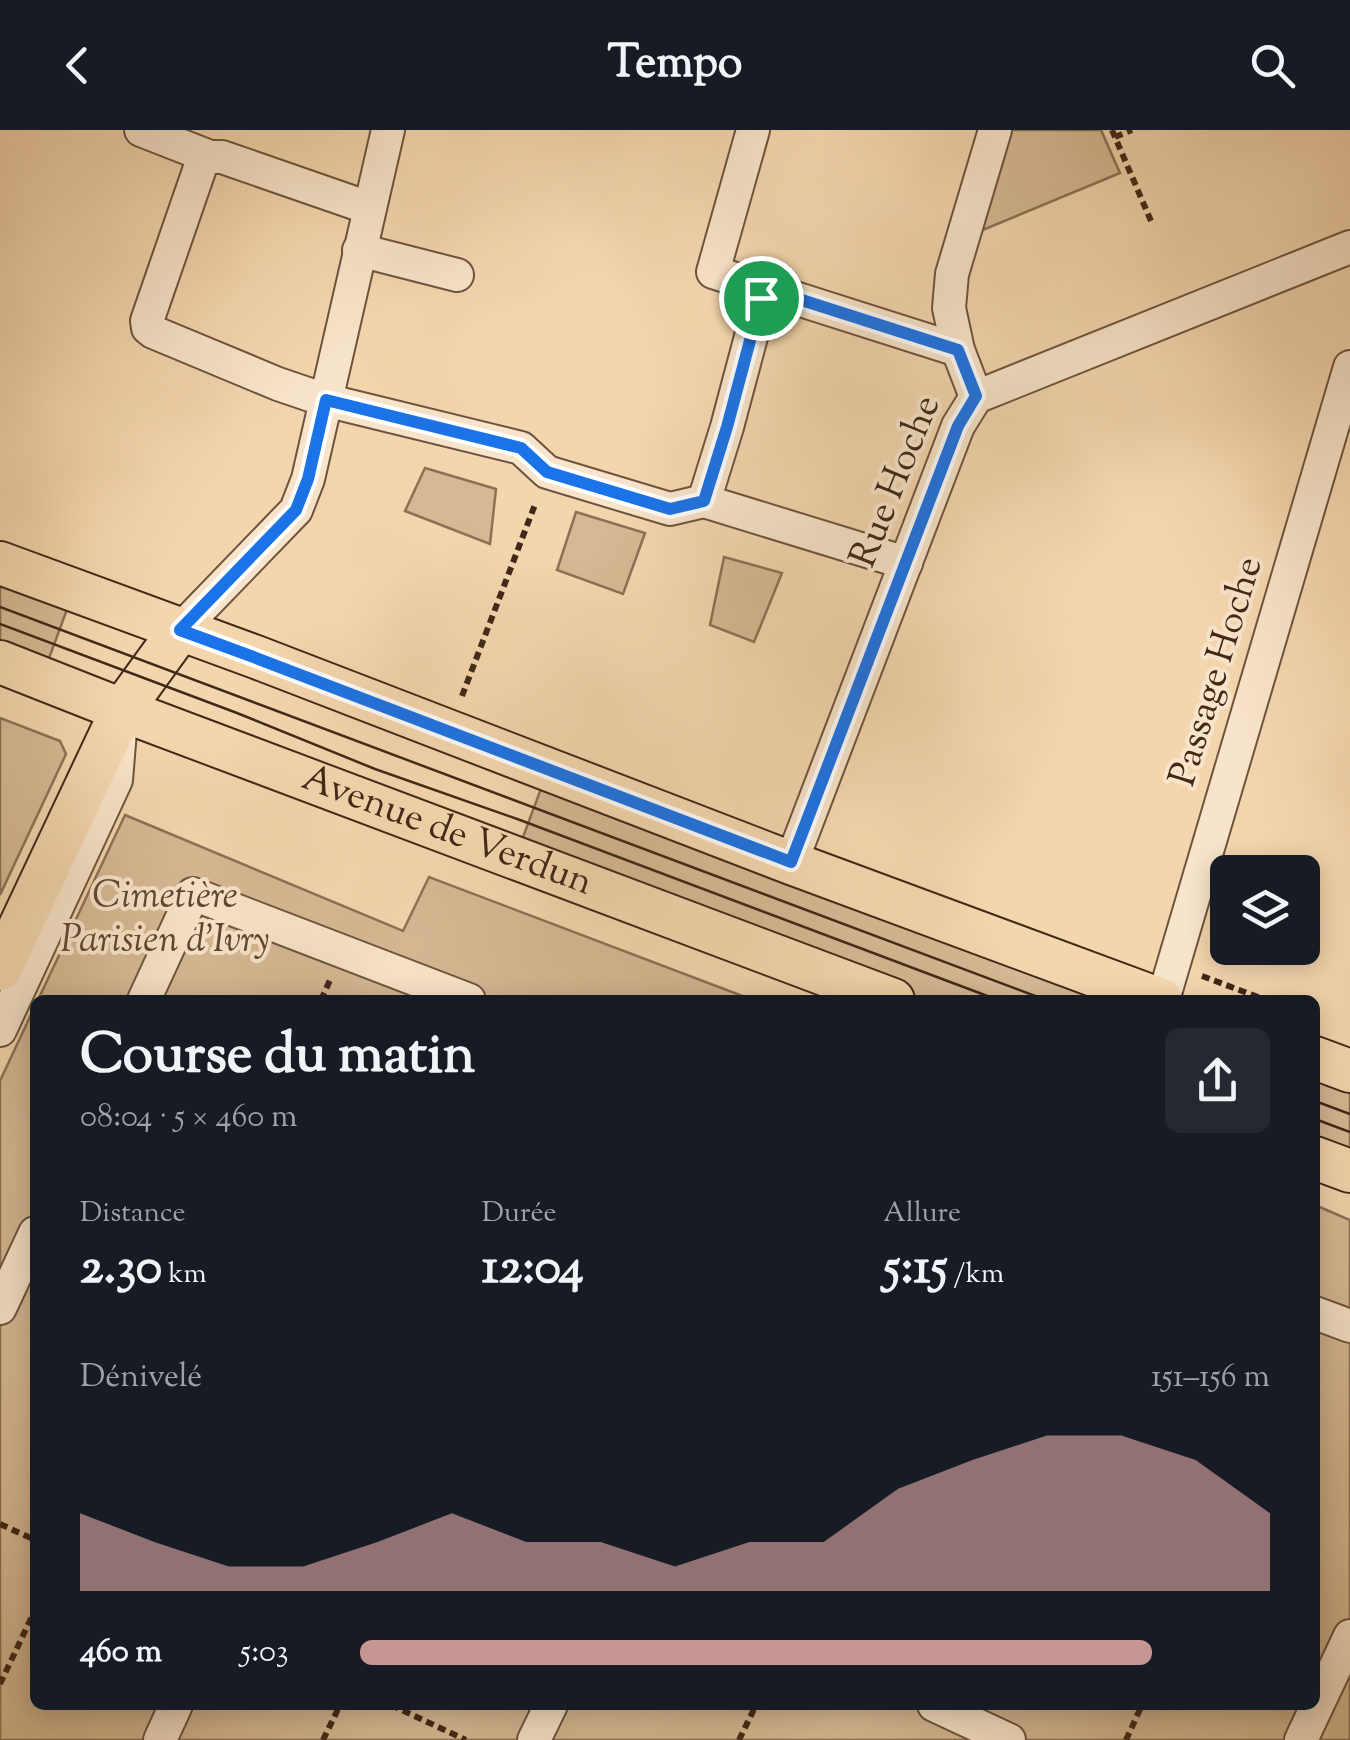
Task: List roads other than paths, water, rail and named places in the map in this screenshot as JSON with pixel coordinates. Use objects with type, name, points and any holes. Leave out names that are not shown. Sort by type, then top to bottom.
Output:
[{"type":"main road","points":[[0,563],[1149,995]]},
{"type":"main road","points":[[0,968],[122,710],[180,630]]},
{"type":"main road","name":"Avenue de Verdun","points":[[0,662],[872,995]]},
{"type":"main road","points":[[1320,1060],[1350,1071]]},
{"type":"main road","points":[[1320,1160],[1350,1171]]},
{"type":"street","points":[[142,130],[210,157],[222,157],[369,208]]},
{"type":"street","points":[[180,630],[296,510],[308,479],[388,130]]},
{"type":"street","points":[[754,130],[713,272],[958,350]]},
{"type":"street","points":[[976,396],[958,350],[949,308],[952,274],[995,130]]},
{"type":"street","points":[[210,157],[202,162],[147,321],[153,332],[326,400],[521,448],[547,472],[670,509],[704,501],[906,563]]},
{"type":"street","name":"Rue Hoche","points":[[791,862],[958,426],[976,396],[1350,248]]},
{"type":"street","points":[[359,250],[457,275]]},
{"type":"street","points":[[704,501],[764,288]]},
{"type":"street","name":"Passage Hoche","points":[[1163,995],[1350,368]]},
{"type":"street","points":[[0,1030],[116,780],[122,710]]},
{"type":"street","points":[[146,995],[193,894],[457,995]]},
{"type":"street","points":[[12,1288],[30,1245]]},
{"type":"street","points":[[1320,1316],[1350,1326]]},
{"type":"street","points":[[1320,1700],[1350,1636]]},
{"type":"street","points":[[160,1740],[174,1710]]},
{"type":"street","points":[[534,1740],[549,1710]]},
{"type":"street","points":[[1301,1740],[1315,1710]]},
{"type":"street","points":[[950,1716],[1009,1740]]},
{"type":"tram line","points":[[0,607],[1033,995]]},
{"type":"tram line","points":[[0,624],[375,769],[985,995]]},
{"type":"tram line","points":[[1320,1103],[1350,1114]]},
{"type":"tram line","points":[[1320,1121],[1350,1132]]},
{"type":"park label","name":"Cimetière Parisien d'Ivry","points":[[165,920]]}]
